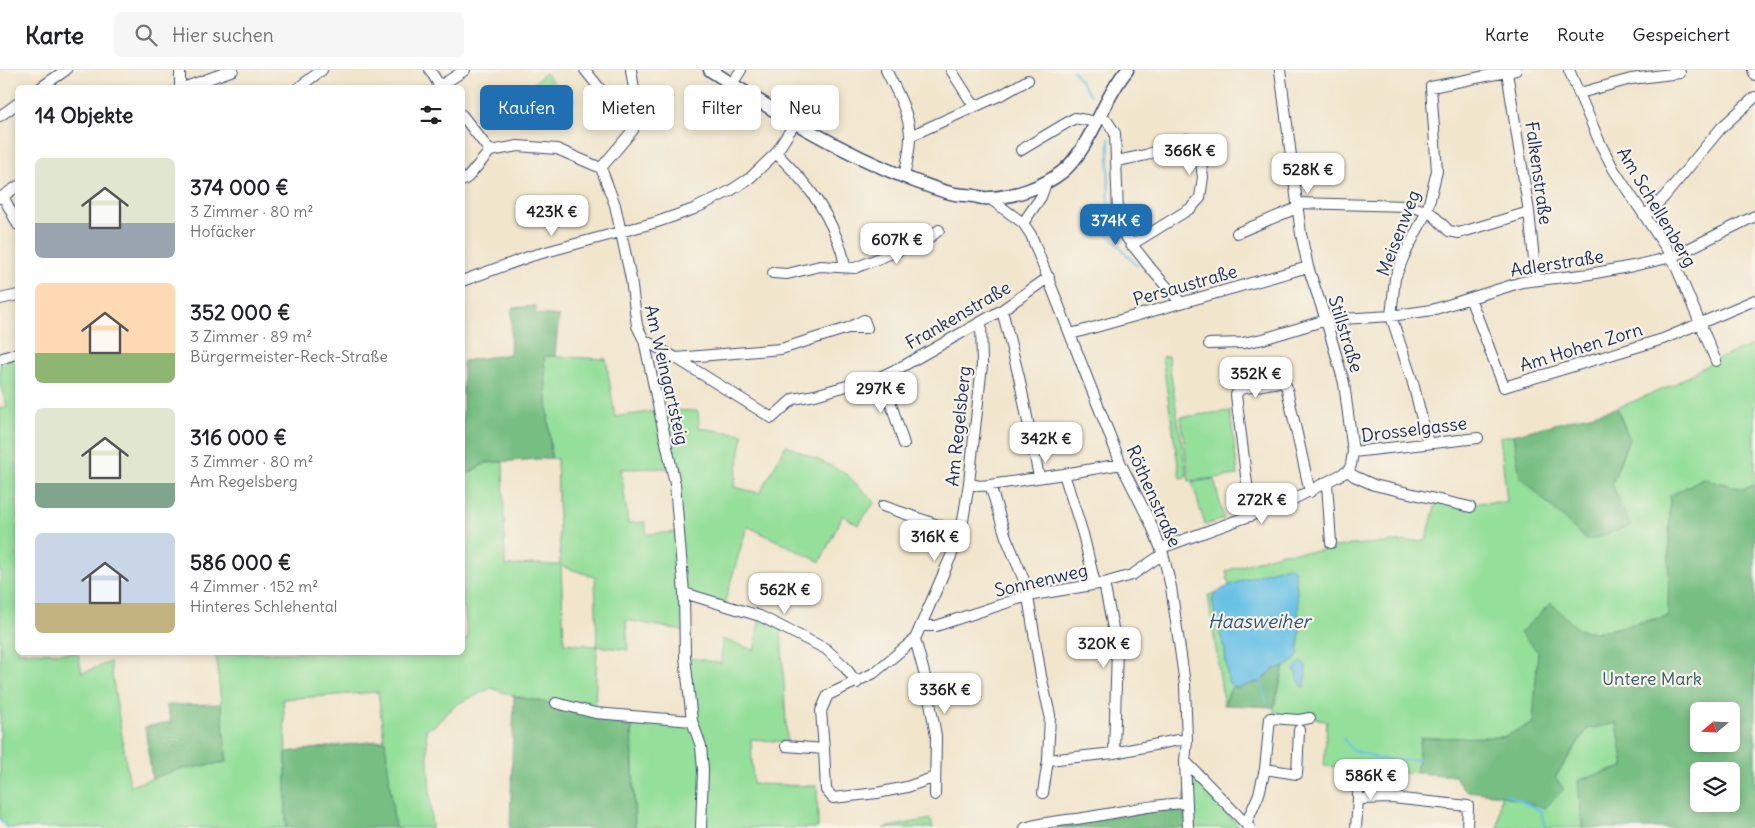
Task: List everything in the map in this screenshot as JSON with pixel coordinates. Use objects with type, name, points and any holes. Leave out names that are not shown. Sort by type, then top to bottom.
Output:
[{"type":"main road","points":[[710,70],[771,108]]},
{"type":"main road","points":[[808,130],[850,153],[937,189],[957,194],[989,198],[1007,196],[1046,183],[1074,160],[1112,92],[1127,70]]},
{"type":"street","points":[[44,85],[66,70]]},
{"type":"street","points":[[180,70],[182,85]]},
{"type":"street","points":[[190,85],[233,70]]},
{"type":"street","points":[[302,85],[322,70]]},
{"type":"street","points":[[430,70],[438,85]]},
{"type":"street","points":[[442,85],[465,70]]},
{"type":"street","points":[[584,70],[596,85]]},
{"type":"street","points":[[631,70],[633,85]]},
{"type":"street","points":[[732,84],[741,70]]},
{"type":"street","points":[[886,70],[903,105],[910,136],[904,176]]},
{"type":"street","points":[[951,70],[974,106]]},
{"type":"street","name":"Am Schellenberg","points":[[1569,70],[1606,156],[1672,257],[1716,361]]},
{"type":"street","points":[[1753,70],[1755,75]]},
{"type":"street","name":"Stillstraße","points":[[1280,71],[1296,205],[1308,266],[1344,383],[1353,452],[1348,471]]},
{"type":"street","name":"Meisenweg","points":[[1428,443],[1414,383],[1391,316],[1395,278],[1427,212],[1437,171],[1431,87],[1512,71]]},
{"type":"street","name":"Falkenstraße","points":[[1512,71],[1536,279]]},
{"type":"street","points":[[1580,93],[1631,79],[1680,73]]},
{"type":"street","points":[[55,76],[59,85]]},
{"type":"street","points":[[910,136],[1005,93],[1028,80]]},
{"type":"street","points":[[1645,216],[1664,197],[1720,128],[1755,97]]},
{"type":"street","points":[[0,116],[15,105]]},
{"type":"street","points":[[1022,150],[1075,118],[1107,121],[1115,133],[1120,226],[1131,245],[1181,304]]},
{"type":"street","points":[[465,119],[490,150]]},
{"type":"street","points":[[465,179],[490,150],[518,146],[557,149],[601,168],[633,130]]},
{"type":"street","points":[[465,279],[531,256],[657,222],[694,209],[730,191],[750,178],[776,152],[790,130]]},
{"type":"street","points":[[1117,161],[1146,155],[1186,140],[1193,140],[1200,156],[1203,177],[1200,198],[1191,208],[1131,245]]},
{"type":"street","points":[[776,152],[804,182],[829,218],[845,259],[844,267]]},
{"type":"street","name":"Am Weingartsteig","points":[[601,168],[615,205],[631,279],[637,326],[644,340],[674,484],[684,593],[685,657],[692,721],[701,746],[703,770],[701,828]]},
{"type":"street","points":[[1023,223],[1041,196],[1046,183]]},
{"type":"street","points":[[15,188],[2,197],[15,220]]},
{"type":"street","name":"Röthenstraße","points":[[989,198],[1023,223],[1031,235],[1121,464],[1151,524],[1162,551],[1171,587],[1185,684],[1187,741],[1185,761],[1188,828]]},
{"type":"street","points":[[1237,233],[1296,205],[1389,204],[1408,206],[1433,215],[1449,231],[1459,233],[1529,212]]},
{"type":"street","name":"Adlerstraße","points":[[1209,344],[1243,343],[1263,339],[1326,320],[1391,316],[1432,310],[1536,279],[1590,274],[1672,257],[1755,216]]},
{"type":"street","points":[[773,273],[787,274],[820,266],[855,268],[930,238],[939,230]]},
{"type":"street","name":"Persaustraße","points":[[1071,334],[1181,304],[1308,266]]},
{"type":"street","name":"Frankenstraße","points":[[644,340],[772,418],[793,399],[815,396],[882,376],[1002,310],[1049,277]]},
{"type":"street","points":[[0,299],[15,296]]},
{"type":"street","name":"Am Hohen Zorn","points":[[1470,298],[1504,387],[1664,339],[1755,300]]},
{"type":"street","points":[[1002,310],[1039,477]]},
{"type":"street","name":"Am Regelsberg","points":[[935,777],[907,787],[877,793],[833,798],[826,790],[821,711],[828,695],[874,673],[915,639],[961,533],[969,483],[982,365],[981,322]]},
{"type":"street","points":[[676,358],[781,349],[848,328]]},
{"type":"street","points":[[0,359],[15,355]]},
{"type":"street","points":[[882,376],[904,444]]},
{"type":"street","points":[[1251,516],[1236,395],[1240,389],[1279,382],[1286,385],[1310,492]]},
{"type":"street","name":"Drosselgasse","points":[[1353,452],[1478,438]]},
{"type":"street","points":[[969,483],[979,486],[990,485],[1121,464]]},
{"type":"street","points":[[1348,471],[1354,476],[1374,485],[1470,507]]},
{"type":"street","name":"Sonnenweg","points":[[921,626],[936,626],[1027,596],[1132,575],[1162,551],[1310,492],[1348,471]]},
{"type":"street","points":[[1064,474],[1099,583],[1117,648],[1114,754]]},
{"type":"street","points":[[1327,483],[1331,543]]},
{"type":"street","points":[[990,485],[1006,537],[1026,585],[1041,676],[1050,715],[1048,760],[1043,793]]},
{"type":"street","points":[[883,506],[961,533]]},
{"type":"street","points":[[684,593],[760,616],[826,649],[844,666],[856,683]]},
{"type":"street","points":[[915,639],[926,680],[936,736],[935,795]]},
{"type":"street","points":[[556,703],[596,713],[692,721]]},
{"type":"street","points":[[1185,761],[1248,826],[1266,769],[1270,718],[1299,720],[1310,718]]},
{"type":"street","points":[[1266,769],[1297,774],[1299,730]]},
{"type":"street","points":[[1048,760],[1114,754],[1178,740],[1187,741]]},
{"type":"street","points":[[786,746],[824,749]]},
{"type":"street","points":[[1356,828],[1358,772]]},
{"type":"street","points":[[1358,799],[1392,798],[1468,806],[1467,828]]},
{"type":"street","points":[[1025,828],[1043,822],[1187,802]]},
{"type":"green space","points":[[545,73],[556,85],[531,85]]},
{"type":"green space","points":[[536,306],[536,314],[559,316],[555,356],[544,356],[551,458],[486,463],[465,475],[465,361],[510,354],[512,308]]},
{"type":"green space","points":[[1755,344],[1755,485],[1743,489],[1703,478],[1670,496],[1668,616],[1599,632],[1579,630],[1521,633],[1538,651],[1534,723],[1503,737],[1421,738],[1416,773],[1324,766],[1327,722],[1313,717],[1274,715],[1274,707],[1284,667],[1290,664],[1297,656],[1300,629],[1233,585],[1229,586],[1226,571],[1281,553],[1321,551],[1328,548],[1350,545],[1426,540],[1436,503],[1507,502],[1500,437],[1513,435],[1521,477],[1629,526],[1612,484],[1629,438],[1617,408],[1673,385],[1715,360]]},
{"type":"green space","points":[[544,356],[606,359],[615,417],[662,410],[698,411],[699,428],[743,434],[734,487],[760,493],[786,445],[844,472],[875,502],[858,525],[843,515],[820,562],[747,526],[724,605],[684,593],[685,631],[626,620],[628,650],[597,646],[595,713],[514,696],[491,688],[457,704],[434,726],[426,729],[432,828],[395,828],[378,692],[283,699],[286,752],[286,828],[7,828],[0,819],[0,408],[7,406],[0,384],[0,362],[15,358],[15,655],[78,655],[82,673],[110,662],[130,786],[177,770],[227,762],[216,655],[465,655],[465,640],[468,639],[465,614],[465,475],[486,463],[503,462],[505,566],[560,565],[557,459],[551,458]],"holes":[[[672,468],[679,532],[647,534],[645,522],[628,523],[621,469]],[[561,566],[595,577],[597,646],[564,643]]]},
{"type":"green space","points":[[1168,356],[1187,477],[1180,478],[1162,357]]},
{"type":"green space","points":[[1616,408],[1629,437],[1612,484],[1630,526],[1587,541],[1520,477],[1513,435]]},
{"type":"green space","points":[[1230,411],[1238,475],[1189,481],[1181,417]]},
{"type":"green space","name":"Untere Mark","points":[[1703,478],[1743,489],[1755,485],[1755,828],[1582,828],[1578,780],[1624,767],[1617,723],[1587,729],[1555,777],[1564,789],[1545,808],[1501,795],[1468,791],[1461,786],[1455,776],[1416,773],[1421,738],[1503,737],[1533,723],[1538,652],[1520,633],[1551,603],[1579,630],[1599,632],[1668,616],[1670,496]]},
{"type":"green space","points":[[1214,479],[1224,519],[1205,525],[1192,482]]},
{"type":"green space","points":[[1216,593],[1213,597],[1213,605],[1225,651],[1228,681],[1232,686],[1224,705],[1208,595]]},
{"type":"green space","points":[[760,616],[781,628],[787,742],[751,739],[753,784],[817,786],[818,828],[635,828],[632,717],[692,721],[685,657],[721,663],[722,639],[754,650]]},
{"type":"green space","points":[[1284,667],[1274,707],[1224,705],[1232,686],[1237,688],[1261,681],[1274,669]]},
{"type":"green space","points":[[514,696],[600,713],[600,720],[631,726],[635,828],[510,828]]},
{"type":"green space","points":[[221,704],[227,762],[177,770],[152,778],[145,727],[171,722],[166,705]]},
{"type":"green space","points":[[1617,723],[1624,767],[1579,780],[1582,828],[1498,828],[1501,795],[1545,808],[1555,778],[1587,729]]},
{"type":"green space","points":[[385,740],[395,828],[286,828],[286,752]]},
{"type":"green space","points":[[1191,774],[1240,828],[1194,828]]},
{"type":"green space","points":[[1191,774],[1194,828],[1032,828],[1182,806]]},
{"type":"green space","points":[[931,819],[933,828],[883,828]]},
{"type":"water","name":"Haasweiher","points":[[1287,566],[1295,570],[1300,629],[1298,656],[1292,663],[1274,669],[1261,681],[1237,688],[1232,686],[1228,681],[1225,651],[1213,605],[1214,596],[1239,581]]},
{"type":"water","points":[[1301,662],[1306,665],[1305,687],[1302,687],[1294,669]]},
{"type":"waterway","points":[[1073,70],[1090,95]]},
{"type":"waterway","points":[[1109,138],[1108,234],[1137,266]]},
{"type":"waterway","points":[[1261,681],[1267,703]]},
{"type":"waterway","points":[[1344,739],[1352,750],[1377,758],[1397,761],[1419,759]]},
{"type":"waterway","points":[[1506,794],[1540,810],[1547,828]]},
{"type":"waterway","points":[[0,819],[7,828]]}]
